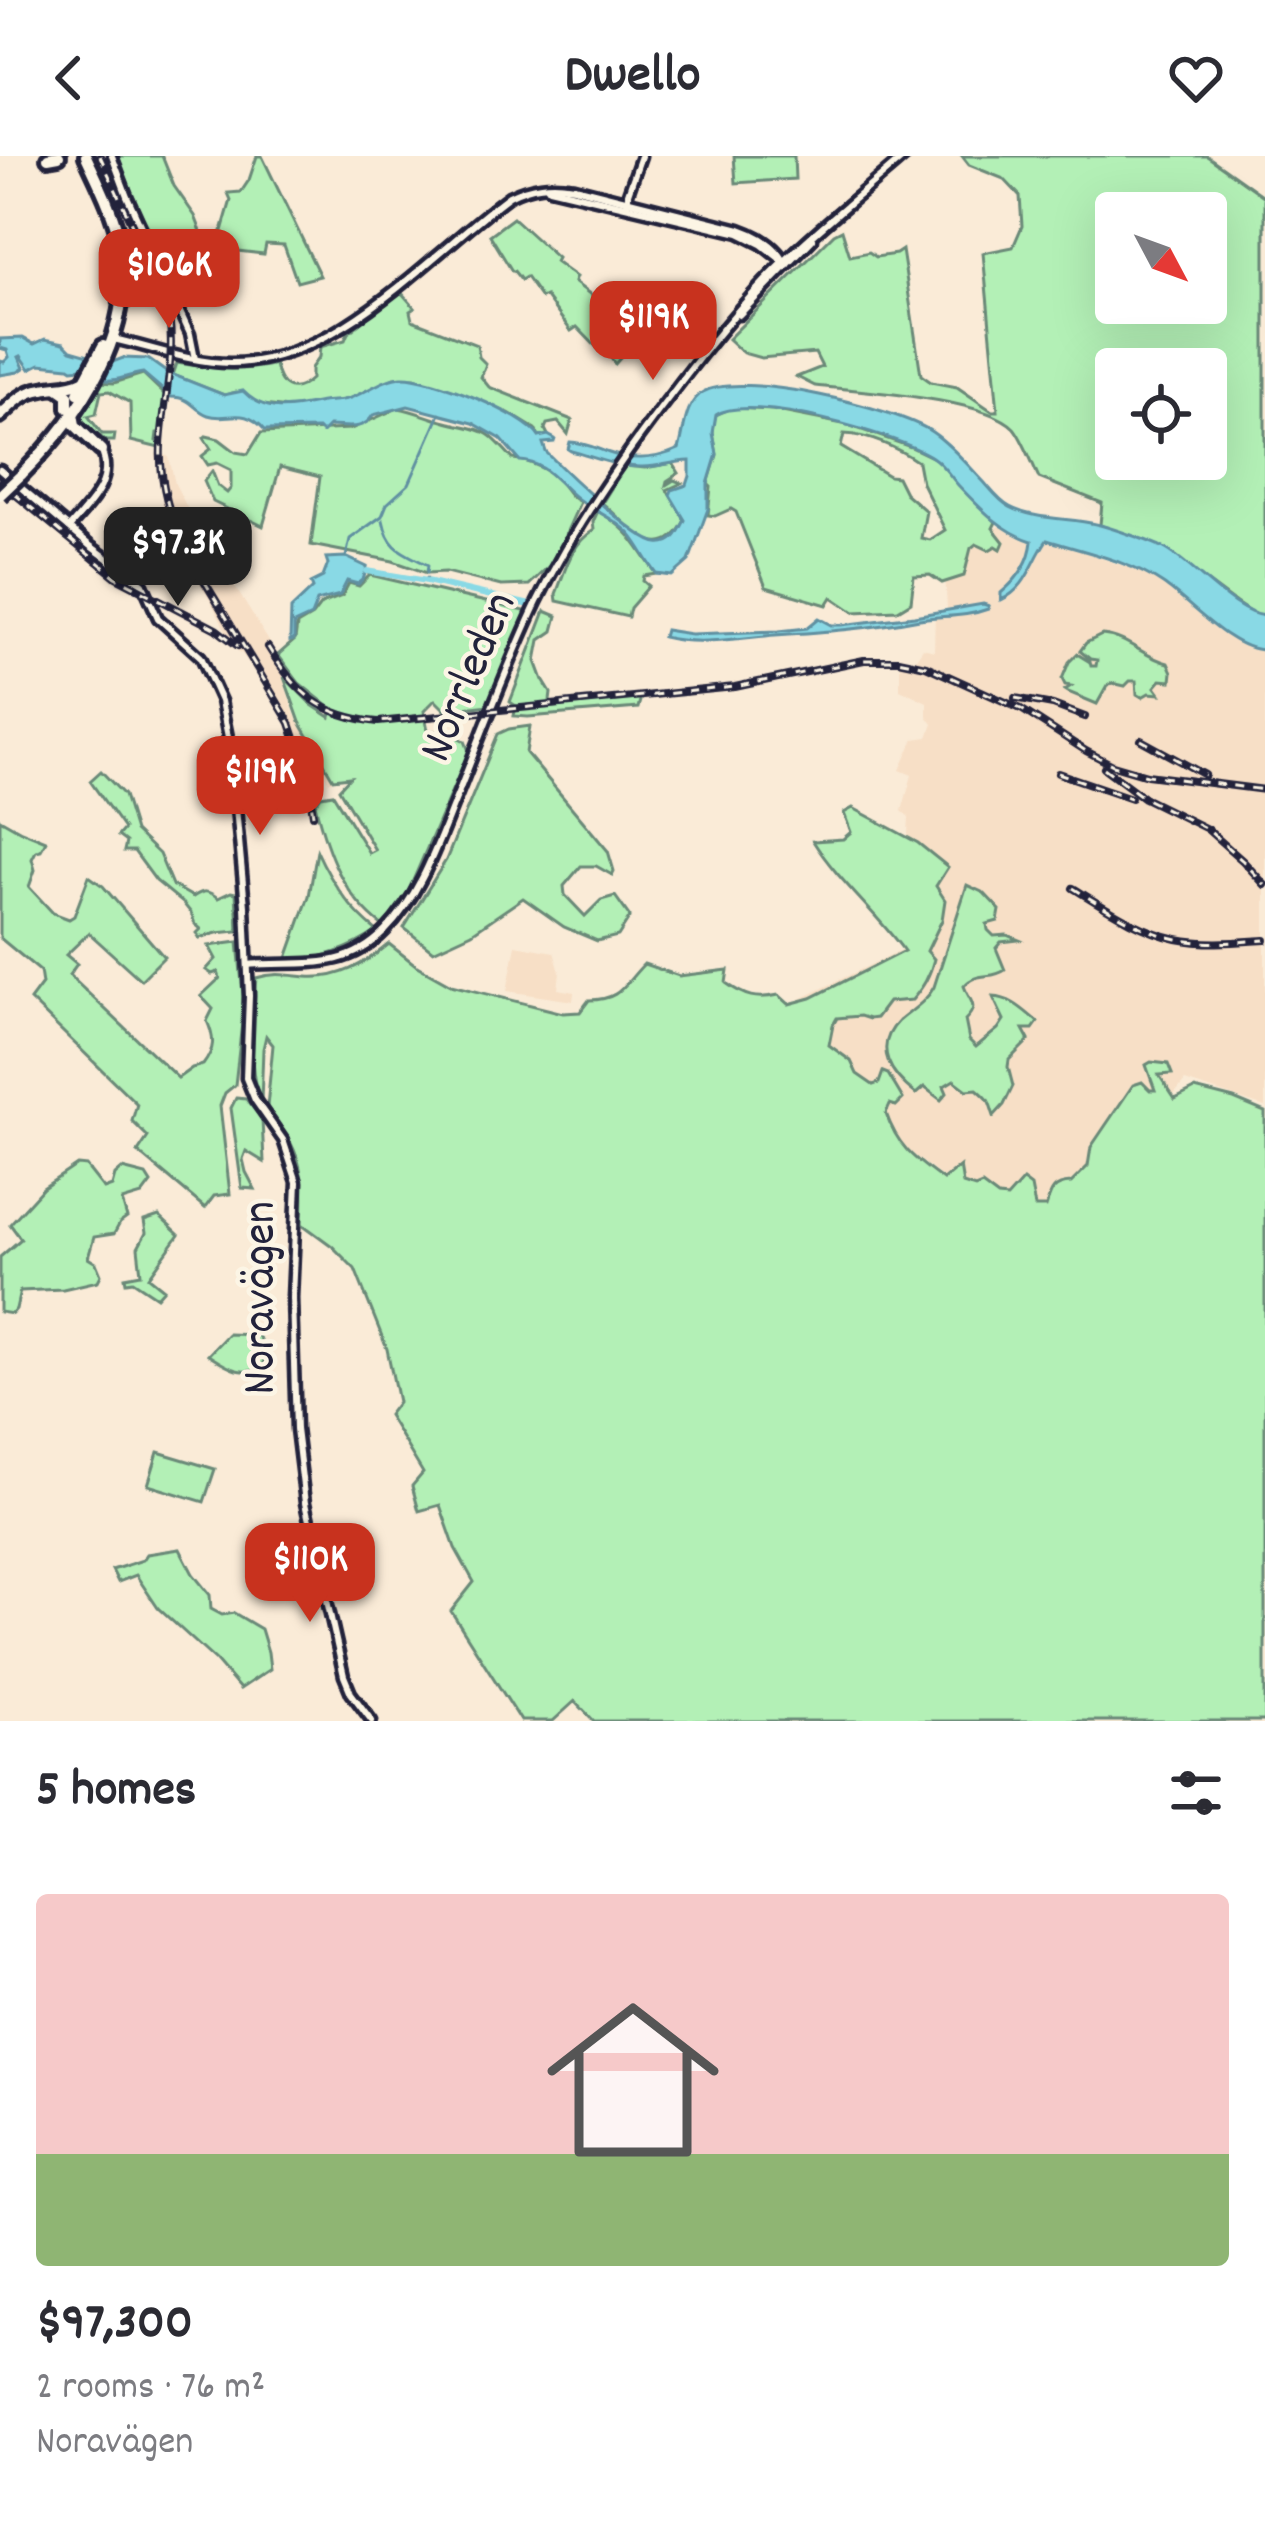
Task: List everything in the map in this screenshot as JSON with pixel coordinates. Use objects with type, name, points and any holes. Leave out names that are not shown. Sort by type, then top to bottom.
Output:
[{"type":"highway","points":[[50,156],[59,156]]},
{"type":"highway","points":[[0,485],[57,435],[102,356],[122,303],[122,260],[114,221],[80,157]]},
{"type":"highway","points":[[0,416],[39,389],[89,382]]},
{"type":"highway","points":[[58,388],[68,395],[73,422],[101,450]]},
{"type":"highway","points":[[0,426],[17,401]]},
{"type":"highway","points":[[0,495],[71,411]]},
{"type":"highway","points":[[57,435],[80,431]]},
{"type":"street","points":[[112,156],[190,334],[195,359]]},
{"type":"street","points":[[628,203],[641,156]]},
{"type":"street","name":"Norrleden","points":[[248,964],[311,965],[340,959],[378,938],[398,916],[438,842],[531,615],[598,494],[726,323],[905,156]]},
{"type":"street","points":[[110,339],[226,363],[287,354],[370,309],[509,196],[556,184],[747,236],[786,263]]},
{"type":"street","points":[[69,528],[104,483],[107,467],[101,450]]},
{"type":"street","name":"Noravägen","points":[[0,470],[143,584],[154,614],[194,649],[213,680],[225,718],[248,964],[248,1086],[289,1151],[298,1185],[292,1351],[302,1481],[344,1676],[372,1721]]},
{"type":"shaded area","points":[[159,453],[169,457],[175,484],[194,521],[288,672],[283,677],[294,713],[333,780],[329,782],[312,753],[306,754],[314,790],[310,790],[294,737],[270,691],[242,654],[222,638],[226,631],[209,598],[166,527],[152,518],[153,511],[163,506]]},
{"type":"shaded area","points":[[1000,526],[1032,541],[1026,563],[1001,593],[1011,596],[1020,587],[1047,539],[1144,573],[1219,629],[1254,650],[1265,650],[1265,1107],[1185,1081],[1044,1256],[883,1131],[816,1050],[794,1002],[901,950],[909,817],[902,811],[912,775],[900,770],[914,739],[928,737],[933,724],[927,716],[927,702],[900,689],[900,657],[915,660],[923,648],[934,651],[935,611],[947,609],[944,553]]},
{"type":"shaded area","points":[[516,945],[554,952],[560,972],[558,989],[574,992],[573,1001],[507,991]]},
{"type":"green space","points":[[117,156],[162,156],[202,234],[220,238],[231,200],[228,193],[241,192],[257,156],[262,156],[320,276],[297,282],[284,245],[266,244],[264,254],[237,251],[230,279],[183,275],[190,268],[186,259],[180,262],[155,239]]},
{"type":"green space","points":[[734,156],[794,156],[795,179],[736,183]]},
{"type":"green space","points":[[962,156],[1207,156],[1265,197],[1265,616],[1254,615],[1161,547],[1100,525],[1102,503],[1039,478],[1014,428],[999,418],[950,403],[815,386],[797,377],[822,367],[815,353],[761,358],[743,353],[728,339],[842,230],[850,256],[869,252],[876,257],[902,250],[921,375],[957,387],[998,411],[983,253],[1013,247],[1022,226],[1020,196],[1004,179],[969,165]]},
{"type":"green space","points":[[513,218],[636,340],[615,364],[577,327],[571,331],[545,296],[541,298],[526,277],[521,280],[512,271],[490,235]]},
{"type":"green space","points":[[400,291],[415,308],[410,311],[412,320],[477,345],[486,364],[481,377],[489,387],[572,420],[568,434],[558,422],[547,424],[548,435],[539,437],[535,429],[509,413],[415,378],[394,378],[349,399],[297,409],[263,405],[236,392],[224,395],[173,375],[177,363],[238,369],[275,364],[283,384],[298,387],[311,379],[320,347],[345,340]]},
{"type":"green space","points":[[143,374],[165,395],[156,441],[159,448],[131,441],[130,403],[109,391],[101,392],[96,414],[88,416],[102,434],[115,434],[114,441],[106,441],[80,422],[100,382]]},
{"type":"green space","points":[[398,408],[484,432],[513,459],[550,473],[580,502],[553,562],[529,585],[501,586],[446,572],[427,573],[393,561],[311,545],[320,477],[280,467],[263,526],[213,502],[204,481],[212,471],[227,493],[231,470],[217,463],[208,465],[202,456],[211,449],[206,436],[248,454],[261,433],[351,429]]},
{"type":"green space","points":[[732,408],[772,410],[848,425],[911,447],[936,459],[996,522],[993,528],[1004,542],[1001,549],[976,544],[964,576],[942,583],[930,575],[914,576],[911,602],[898,610],[854,612],[832,597],[827,605],[766,587],[736,512],[708,515],[708,484],[717,455],[715,415]],"holes":[[[844,434],[883,443],[918,462],[922,483],[945,530],[930,540],[921,538],[926,511],[905,493],[897,477],[841,447]]]},
{"type":"green space","points":[[673,463],[679,473],[666,485],[674,480],[682,483],[667,490],[685,520],[666,541],[645,538],[602,503],[625,466]]},
{"type":"green space","points":[[598,511],[626,532],[657,574],[644,576],[649,586],[628,617],[557,601],[570,558],[594,530]]},
{"type":"green space","points":[[370,575],[529,612],[490,705],[445,710],[435,700],[424,711],[428,730],[465,741],[469,751],[408,892],[383,926],[357,901],[338,871],[315,804],[321,796],[333,794],[369,853],[375,850],[339,789],[350,777],[333,779],[300,722],[284,677],[330,717],[332,709],[299,683],[278,655],[295,640],[297,625],[321,604],[342,596],[349,583],[359,586]]},
{"type":"green space","points":[[545,611],[557,616],[553,631],[540,640],[536,661],[554,707],[641,697],[638,708],[514,716],[516,706],[510,702]]},
{"type":"green space","points":[[1102,635],[1168,663],[1171,681],[1161,680],[1155,687],[1160,694],[1142,697],[1137,694],[1136,681],[1125,686],[1112,683],[1097,704],[1065,690],[1071,686],[1062,679],[1077,654],[1096,666],[1097,660],[1080,651]]},
{"type":"green space","points":[[530,726],[526,753],[608,851],[614,871],[612,875],[596,866],[581,866],[564,886],[565,895],[585,916],[601,900],[615,896],[630,917],[618,936],[597,941],[564,927],[523,898],[472,933],[433,951],[404,928],[446,860],[498,734]]},
{"type":"green space","points":[[101,771],[124,795],[135,831],[159,854],[172,885],[193,897],[203,892],[218,898],[236,893],[238,931],[199,938],[201,929],[183,903],[156,881],[134,851],[124,851],[126,842],[118,836],[124,829],[90,781]]},
{"type":"green space","points":[[853,808],[918,843],[948,867],[936,886],[945,900],[942,920],[927,951],[934,959],[912,1000],[888,1002],[876,1018],[837,1018],[829,1045],[873,1085],[883,1072],[888,1074],[903,1099],[896,1106],[890,1104],[886,1113],[896,1135],[943,1180],[960,1166],[963,1184],[982,1185],[1007,1198],[1023,1180],[1031,1186],[1035,1207],[1046,1207],[1054,1189],[1071,1183],[1088,1166],[1091,1147],[1133,1085],[1142,1082],[1155,1090],[1146,1065],[1151,1062],[1168,1064],[1172,1074],[1159,1075],[1175,1099],[1195,1089],[1265,1112],[1265,1721],[594,1721],[575,1701],[553,1721],[521,1721],[451,1611],[474,1582],[455,1548],[440,1505],[419,1511],[412,1486],[423,1473],[388,1415],[398,1402],[387,1349],[355,1269],[302,1224],[298,1162],[267,1107],[273,1045],[266,1036],[261,1102],[256,1089],[252,1041],[256,978],[340,973],[389,944],[451,985],[563,1013],[580,1012],[589,1000],[615,994],[644,964],[679,976],[728,970],[726,983],[745,994],[779,995],[789,1004],[811,998],[904,951],[813,841],[843,839],[851,832],[844,813]]},
{"type":"green space","points":[[0,819],[46,841],[32,859],[35,870],[29,887],[53,913],[69,919],[74,916],[89,876],[164,957],[141,980],[89,933],[66,955],[77,964],[69,975],[178,1078],[203,1065],[212,1049],[207,1021],[213,1009],[201,996],[220,978],[218,972],[206,970],[216,959],[209,946],[238,942],[244,1005],[235,1085],[220,1106],[230,1194],[214,1196],[205,1208],[138,1152],[148,1137],[132,1121],[137,1104],[30,1000],[42,984],[40,971],[0,938]]},
{"type":"green space","points":[[317,851],[342,895],[377,931],[334,953],[286,961],[309,896]]},
{"type":"green space","points":[[967,885],[984,893],[1000,910],[998,921],[987,924],[988,930],[994,936],[1019,940],[1001,942],[996,948],[1005,970],[964,986],[973,1007],[965,1020],[969,1040],[976,1047],[1004,1020],[993,997],[1012,1002],[1038,1022],[1033,1029],[1023,1029],[1029,1040],[1009,1060],[1013,1086],[994,1116],[982,1093],[954,1080],[944,1086],[947,1093],[941,1100],[924,1087],[916,1094],[893,1070],[886,1051],[891,1031],[934,987]]},
{"type":"green space","points":[[236,1098],[246,1099],[262,1119],[264,1162],[246,1151],[243,1159],[255,1189],[242,1188],[231,1108]]},
{"type":"green space","points":[[77,1165],[86,1166],[104,1189],[112,1186],[122,1169],[146,1175],[151,1183],[142,1195],[122,1201],[127,1218],[114,1234],[94,1237],[88,1258],[96,1263],[101,1275],[98,1281],[20,1291],[12,1314],[0,1312],[0,1257],[21,1239],[10,1224],[43,1188]]},
{"type":"green space","points":[[159,1216],[179,1235],[149,1277],[164,1289],[157,1297],[133,1281],[126,1282],[125,1277],[141,1274],[138,1248],[146,1233],[144,1221]]},
{"type":"green space","points":[[228,1334],[258,1335],[264,1349],[263,1366],[241,1371],[208,1355]]},
{"type":"green space","points":[[158,1452],[215,1469],[204,1502],[148,1485]]},
{"type":"green space","points":[[180,1549],[210,1595],[211,1609],[222,1615],[234,1613],[261,1629],[270,1669],[240,1689],[158,1608],[136,1575],[118,1582],[112,1570],[143,1560],[147,1554]]},
{"type":"water","points":[[23,338],[34,344],[45,339],[64,343],[71,350],[113,362],[148,359],[166,372],[224,395],[243,391],[270,407],[347,399],[395,378],[433,383],[497,408],[539,437],[555,439],[543,443],[546,452],[618,518],[658,543],[672,540],[685,520],[670,495],[687,485],[690,461],[622,465],[571,451],[570,442],[627,457],[671,452],[679,449],[697,397],[722,386],[782,389],[854,403],[932,432],[1010,507],[1031,515],[1100,525],[1172,553],[1226,597],[1265,616],[1265,650],[1225,634],[1150,576],[1047,540],[1023,582],[1001,600],[1001,593],[1026,563],[1032,541],[992,518],[932,457],[889,438],[824,419],[759,409],[716,415],[717,454],[708,484],[708,509],[689,561],[672,576],[657,574],[619,524],[574,496],[547,471],[520,461],[501,439],[473,423],[408,406],[373,415],[359,426],[329,426],[322,433],[318,429],[265,430],[243,416],[208,415],[171,397],[143,373],[106,380],[83,368],[40,364],[30,369],[21,356],[24,368],[0,375],[0,361],[9,357],[0,348],[0,339]]},
{"type":"water","points":[[346,557],[367,567],[363,580],[358,584],[347,581],[340,595],[317,601],[311,616],[294,624],[294,640],[290,641],[291,609],[313,588],[311,583],[323,577],[326,558]]},
{"type":"water","points":[[983,604],[988,609],[970,614],[845,630],[705,641],[663,637],[665,630],[691,634],[779,631],[807,628],[819,618],[842,625]]},
{"type":"waterway","points":[[346,557],[350,539],[382,516],[387,504],[409,484],[440,414]]},
{"type":"waterway","points":[[383,520],[393,544],[428,565],[427,573]]},
{"type":"waterway","points":[[367,571],[530,605]]},
{"type":"railway","points":[[100,156],[165,296],[169,315],[171,352],[161,459],[171,515],[188,554],[290,723],[307,775],[313,815]]},
{"type":"railway","points":[[0,482],[116,577],[216,629],[238,646]]},
{"type":"railway","points":[[268,647],[313,700],[341,714],[378,722],[735,687],[864,660],[898,660],[926,666],[1021,709],[1113,765],[1147,775],[1265,790]]},
{"type":"railway","points":[[1015,698],[1085,717]]},
{"type":"railway","points":[[1141,740],[1205,775]]},
{"type":"railway","points":[[1104,768],[1144,798],[1207,829],[1265,885]]},
{"type":"railway","points":[[1058,773],[1131,798]]},
{"type":"railway","points":[[1073,888],[1163,935],[1188,941],[1265,940]]}]
